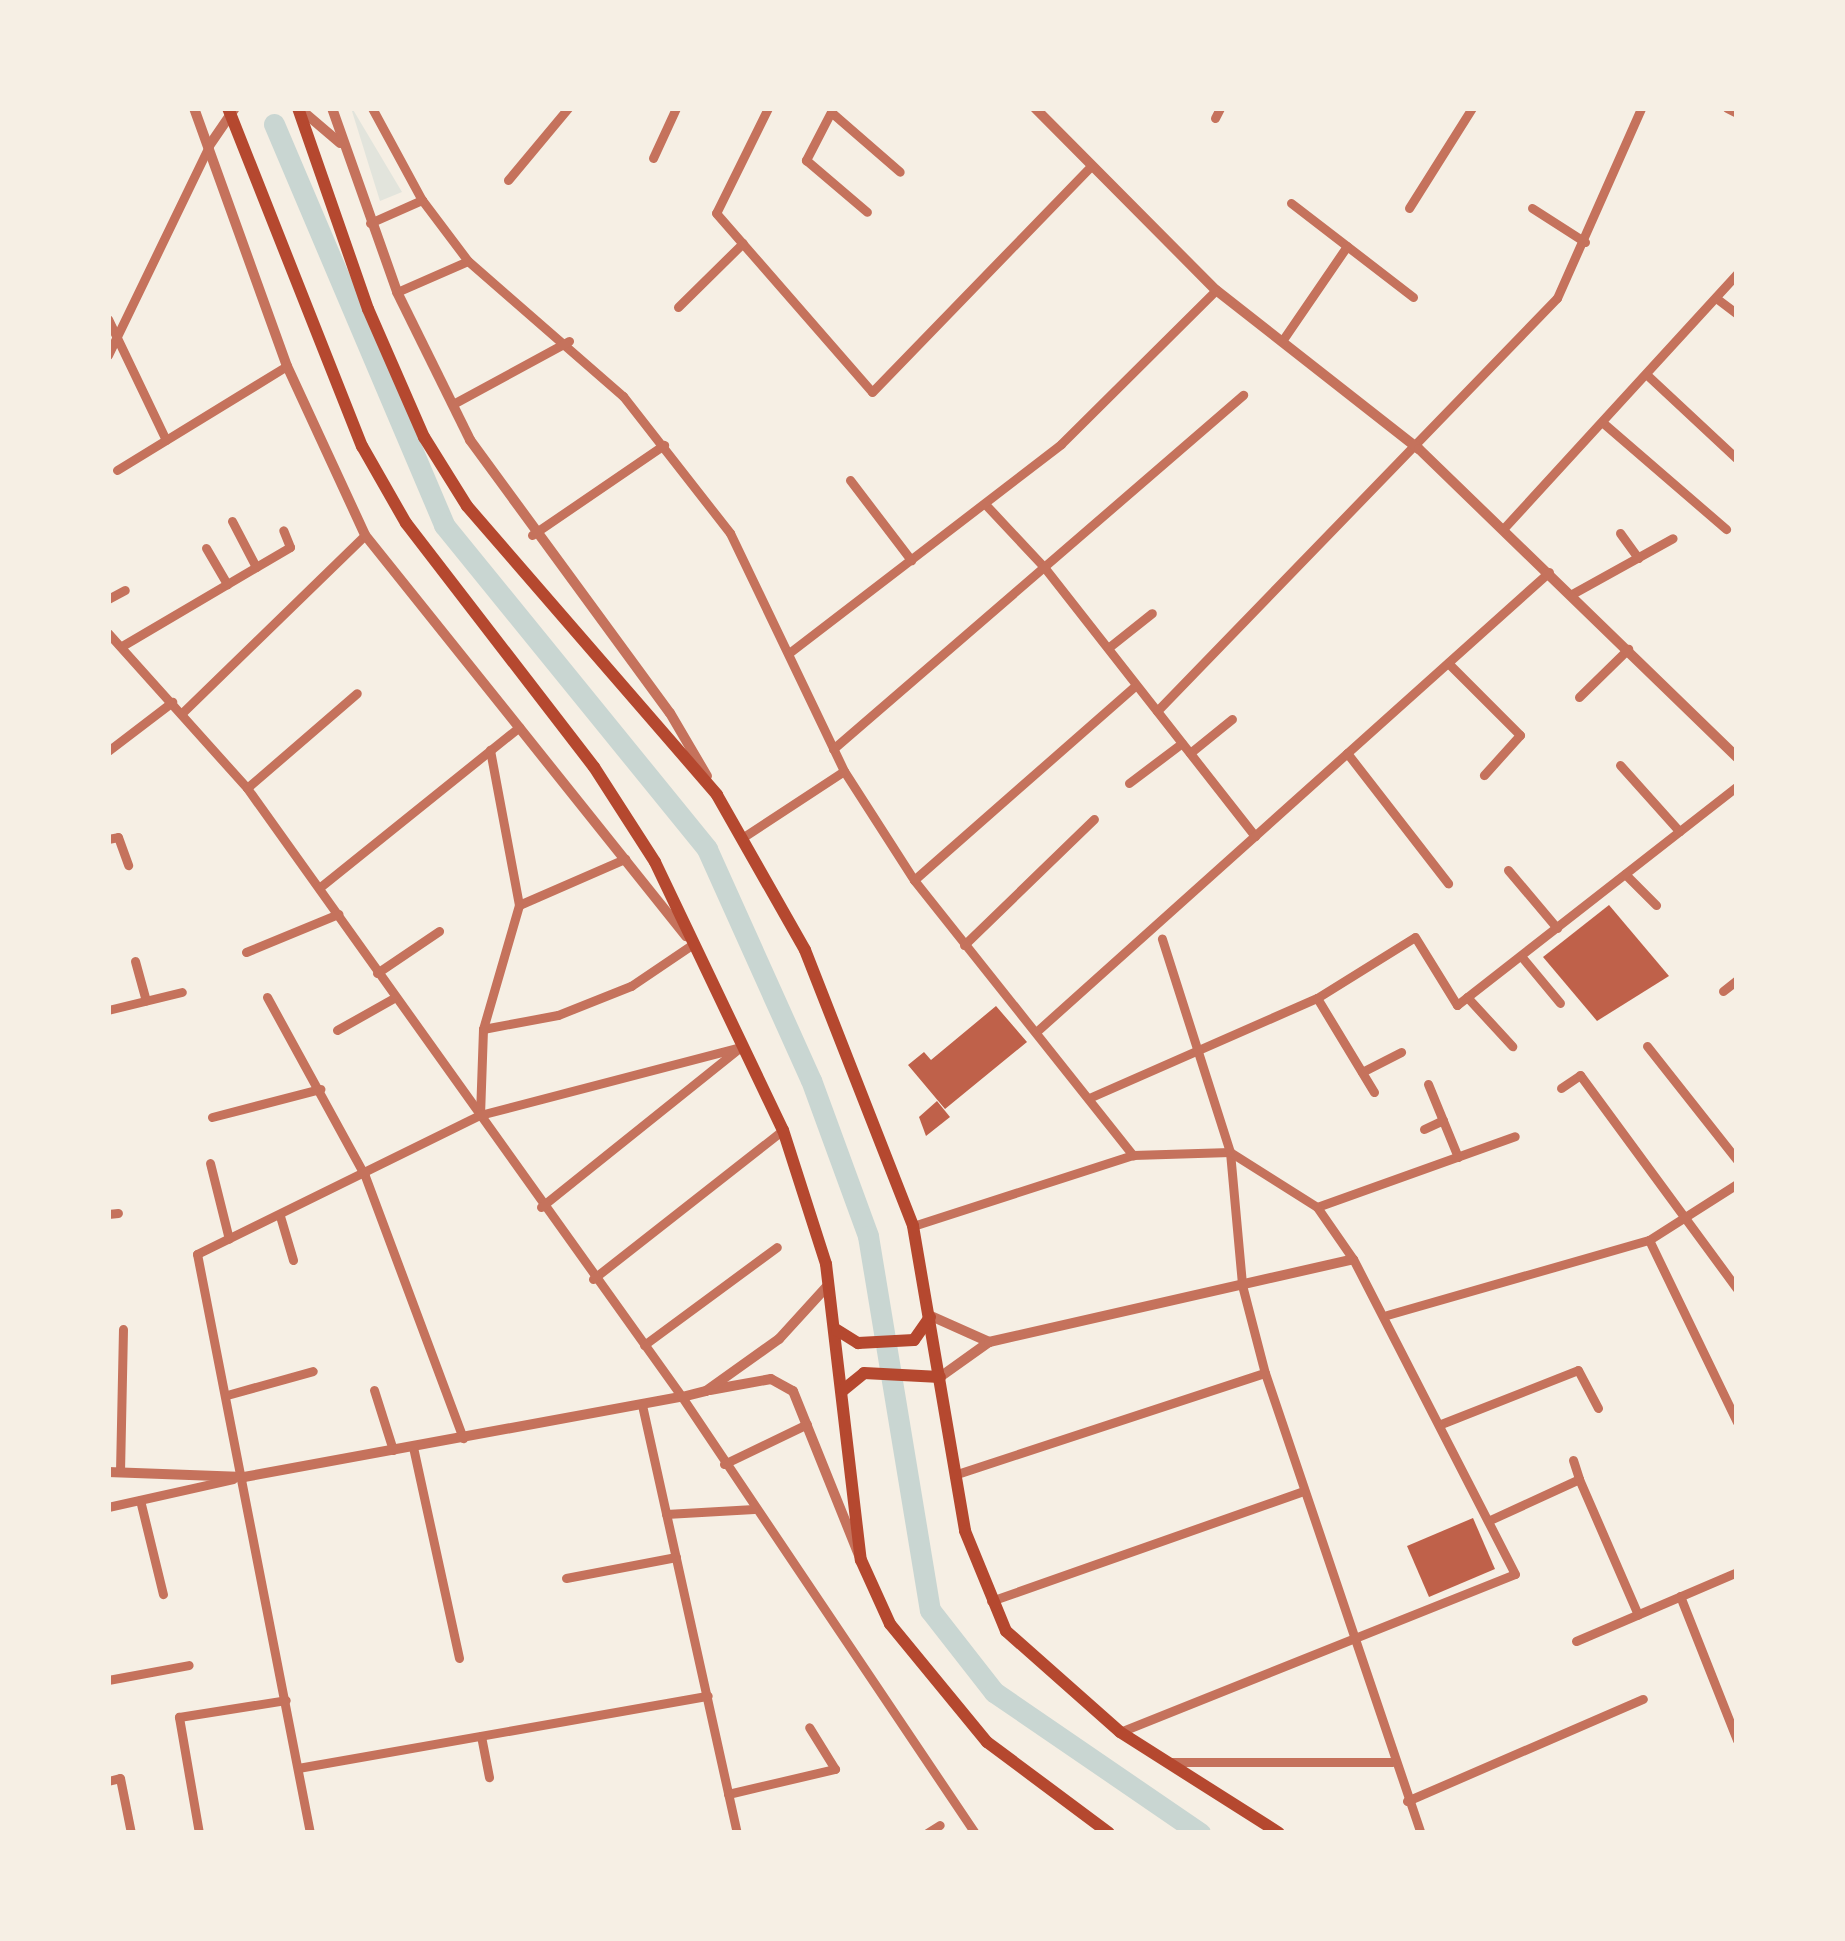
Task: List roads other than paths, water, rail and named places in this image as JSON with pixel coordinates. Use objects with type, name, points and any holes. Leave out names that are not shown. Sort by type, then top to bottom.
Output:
[{"type":"main road","points":[[231,108],[362,446],[406,523],[594,767],[656,862],[783,1130],[830,1284],[861,1560],[929,1681],[987,1742],[1109,1833]]},
{"type":"main road","points":[[299,108],[345,246],[424,437],[467,506],[717,795],[745,836],[849,1050],[913,1226],[954,1475],[991,1601],[1006,1631],[1054,1682],[1120,1732],[1279,1833]]},
{"type":"main road","points":[[837,1330],[859,1343],[914,1340],[931,1316]]},
{"type":"main road","points":[[842,1391],[864,1373],[920,1370],[940,1377]]},
{"type":"street","points":[[194,108],[286,366],[364,535],[693,944],[631,986],[558,1015],[483,1029]]},
{"type":"street","points":[[108,355],[119,343],[231,108]]},
{"type":"street","points":[[299,108],[342,146]]},
{"type":"street","points":[[332,108],[397,292],[453,404],[532,535],[670,713],[717,795]]},
{"type":"street","points":[[372,108],[422,200],[469,261],[569,341],[664,445],[730,533],[832,749],[914,880],[1133,1155]]},
{"type":"street","points":[[508,179],[568,108]]},
{"type":"street","points":[[653,158],[676,108]]},
{"type":"street","points":[[768,108],[716,213],[872,392],[1091,166]]},
{"type":"street","points":[[1035,108],[1216,290],[1419,449],[1737,757]]},
{"type":"street","points":[[1409,208],[1472,108]]},
{"type":"street","points":[[1157,711],[1419,449],[1557,298],[1586,242],[1641,108]]},
{"type":"street","points":[[1727,108],[1737,113]]},
{"type":"street","points":[[867,212],[806,160],[832,110],[901,172]]},
{"type":"street","points":[[370,223],[422,200]]},
{"type":"street","points":[[1292,202],[1413,297]]},
{"type":"street","points":[[1532,208],[1586,242]]},
{"type":"street","points":[[678,307],[743,243]]},
{"type":"street","points":[[1282,341],[1347,245]]},
{"type":"street","points":[[397,292],[469,261]]},
{"type":"street","points":[[1504,528],[1737,274]]},
{"type":"street","points":[[789,652],[1061,445],[1216,290]]},
{"type":"street","points":[[1716,298],[1737,314]]},
{"type":"street","points":[[108,319],[166,440]]},
{"type":"street","points":[[453,404],[569,341]]},
{"type":"street","points":[[117,470],[286,366]]},
{"type":"street","points":[[1646,374],[1737,459]]},
{"type":"street","points":[[832,749],[1244,395]]},
{"type":"street","points":[[1602,422],[1726,530]]},
{"type":"street","points":[[532,535],[664,445]]},
{"type":"street","points":[[850,480],[911,560]]},
{"type":"street","points":[[985,504],[1044,567],[1255,836]]},
{"type":"street","points":[[232,521],[256,567]]},
{"type":"street","points":[[122,646],[290,547],[283,530]]},
{"type":"street","points":[[1620,533],[1638,558]]},
{"type":"street","points":[[182,713],[364,535]]},
{"type":"street","points":[[1572,593],[1673,538]]},
{"type":"street","points":[[206,548],[227,584]]},
{"type":"street","points":[[1036,1032],[1550,572]]},
{"type":"street","points":[[108,599],[125,590]]},
{"type":"street","points":[[1108,648],[1152,613]]},
{"type":"street","points":[[108,633],[248,788],[592,1279],[682,1397],[975,1833]]},
{"type":"street","points":[[1579,698],[1628,649]]},
{"type":"street","points":[[1448,662],[1520,735],[1484,775]]},
{"type":"street","points":[[914,880],[1136,685]]},
{"type":"street","points":[[248,788],[357,693]]},
{"type":"street","points":[[108,751],[172,702]]},
{"type":"street","points":[[1190,753],[1232,719]]},
{"type":"street","points":[[319,888],[519,727]]},
{"type":"street","points":[[1129,783],[1182,743]]},
{"type":"street","points":[[480,1115],[483,1029],[519,905],[490,750]]},
{"type":"street","points":[[1347,753],[1448,883]]},
{"type":"street","points":[[1620,765],[1679,832]]},
{"type":"street","points":[[745,836],[844,770]]},
{"type":"street","points":[[1089,1098],[1317,998],[1415,937],[1456,1005],[1737,786]]},
{"type":"street","points":[[964,945],[1094,819]]},
{"type":"street","points":[[108,839],[118,837],[128,865]]},
{"type":"street","points":[[519,905],[625,859]]},
{"type":"street","points":[[1508,870],[1557,928]]},
{"type":"street","points":[[1625,874],[1656,905]]},
{"type":"street","points":[[246,952],[338,914]]},
{"type":"street","points":[[377,973],[439,931]]},
{"type":"street","points":[[1162,939],[1201,1047],[1230,1152],[1242,1285],[1264,1373],[1348,1639],[1421,1833]]},
{"type":"street","points":[[1521,956],[1560,1003]]},
{"type":"street","points":[[135,962],[146,1001]]},
{"type":"street","points":[[1724,991],[1737,980]]},
{"type":"street","points":[[108,1010],[182,992]]},
{"type":"street","points":[[267,997],[365,1176],[463,1438]]},
{"type":"street","points":[[1467,997],[1512,1046]]},
{"type":"street","points":[[337,1030],[394,998]]},
{"type":"street","points":[[1317,998],[1374,1092]]},
{"type":"street","points":[[1647,1046],[1737,1160]]},
{"type":"street","points":[[310,1833],[197,1254],[365,1176],[480,1115],[741,1047]]},
{"type":"street","points":[[541,1207],[741,1047]]},
{"type":"street","points":[[1362,1072],[1401,1052]]},
{"type":"street","points":[[1562,1088],[1580,1075],[1690,1218],[1737,1289]]},
{"type":"street","points":[[1428,1084],[1458,1156]]},
{"type":"street","points":[[212,1117],[320,1089]]},
{"type":"street","points":[[1424,1129],[1443,1120]]},
{"type":"street","points":[[592,1279],[783,1130]]},
{"type":"street","points":[[1317,1207],[1515,1136]]},
{"type":"street","points":[[913,1226],[1133,1155],[1230,1152],[1317,1207],[1353,1259],[1387,1315],[1515,1574],[1120,1732]]},
{"type":"street","points":[[210,1163],[229,1239]]},
{"type":"street","points":[[1387,1315],[1649,1240],[1737,1184]]},
{"type":"street","points":[[280,1216],[293,1260]]},
{"type":"street","points":[[1649,1240],[1737,1422]]},
{"type":"street","points":[[644,1345],[777,1247]]},
{"type":"street","points":[[940,1377],[989,1342],[1353,1259]]},
{"type":"street","points":[[706,1391],[778,1339],[830,1284]]},
{"type":"street","points":[[931,1316],[989,1342]]},
{"type":"street","points":[[123,1329],[114,1472],[244,1477]]},
{"type":"street","points":[[1441,1424],[1577,1370],[1598,1408]]},
{"type":"street","points":[[227,1395],[313,1371]]},
{"type":"street","points":[[954,1475],[1264,1373]]},
{"type":"street","points":[[108,1508],[244,1477],[706,1391],[783,1382],[807,1424],[840,1523],[861,1560]]},
{"type":"street","points":[[374,1390],[393,1450]]},
{"type":"street","points":[[642,1405],[736,1833]]},
{"type":"street","points":[[724,1464],[807,1424]]},
{"type":"street","points":[[413,1447],[459,1658]]},
{"type":"street","points":[[1573,1460],[1638,1615]]},
{"type":"street","points":[[1490,1520],[1579,1479]]},
{"type":"street","points":[[991,1601],[1301,1492]]},
{"type":"street","points":[[140,1500],[163,1594]]},
{"type":"street","points":[[666,1514],[754,1510]]},
{"type":"street","points":[[566,1578],[676,1557]]},
{"type":"street","points":[[1576,1641],[1737,1572]]},
{"type":"street","points":[[1680,1597],[1733,1718],[1737,1740]]},
{"type":"street","points":[[108,1680],[189,1665]]},
{"type":"street","points":[[298,1768],[708,1696]]},
{"type":"street","points":[[1407,1801],[1643,1699]]},
{"type":"street","points":[[199,1833],[179,1717],[286,1700]]},
{"type":"street","points":[[728,1794],[835,1769],[809,1726]]},
{"type":"street","points":[[481,1736],[489,1777]]},
{"type":"street","points":[[1169,1762],[1392,1762]]},
{"type":"street","points":[[108,1781],[120,1778],[131,1833]]},
{"type":"street","points":[[927,1833],[940,1825]]},
{"type":"waterway","points":[[274,124],[444,525],[707,849],[811,1080],[868,1236],[930,1610],[994,1692],[1200,1833]]}]
